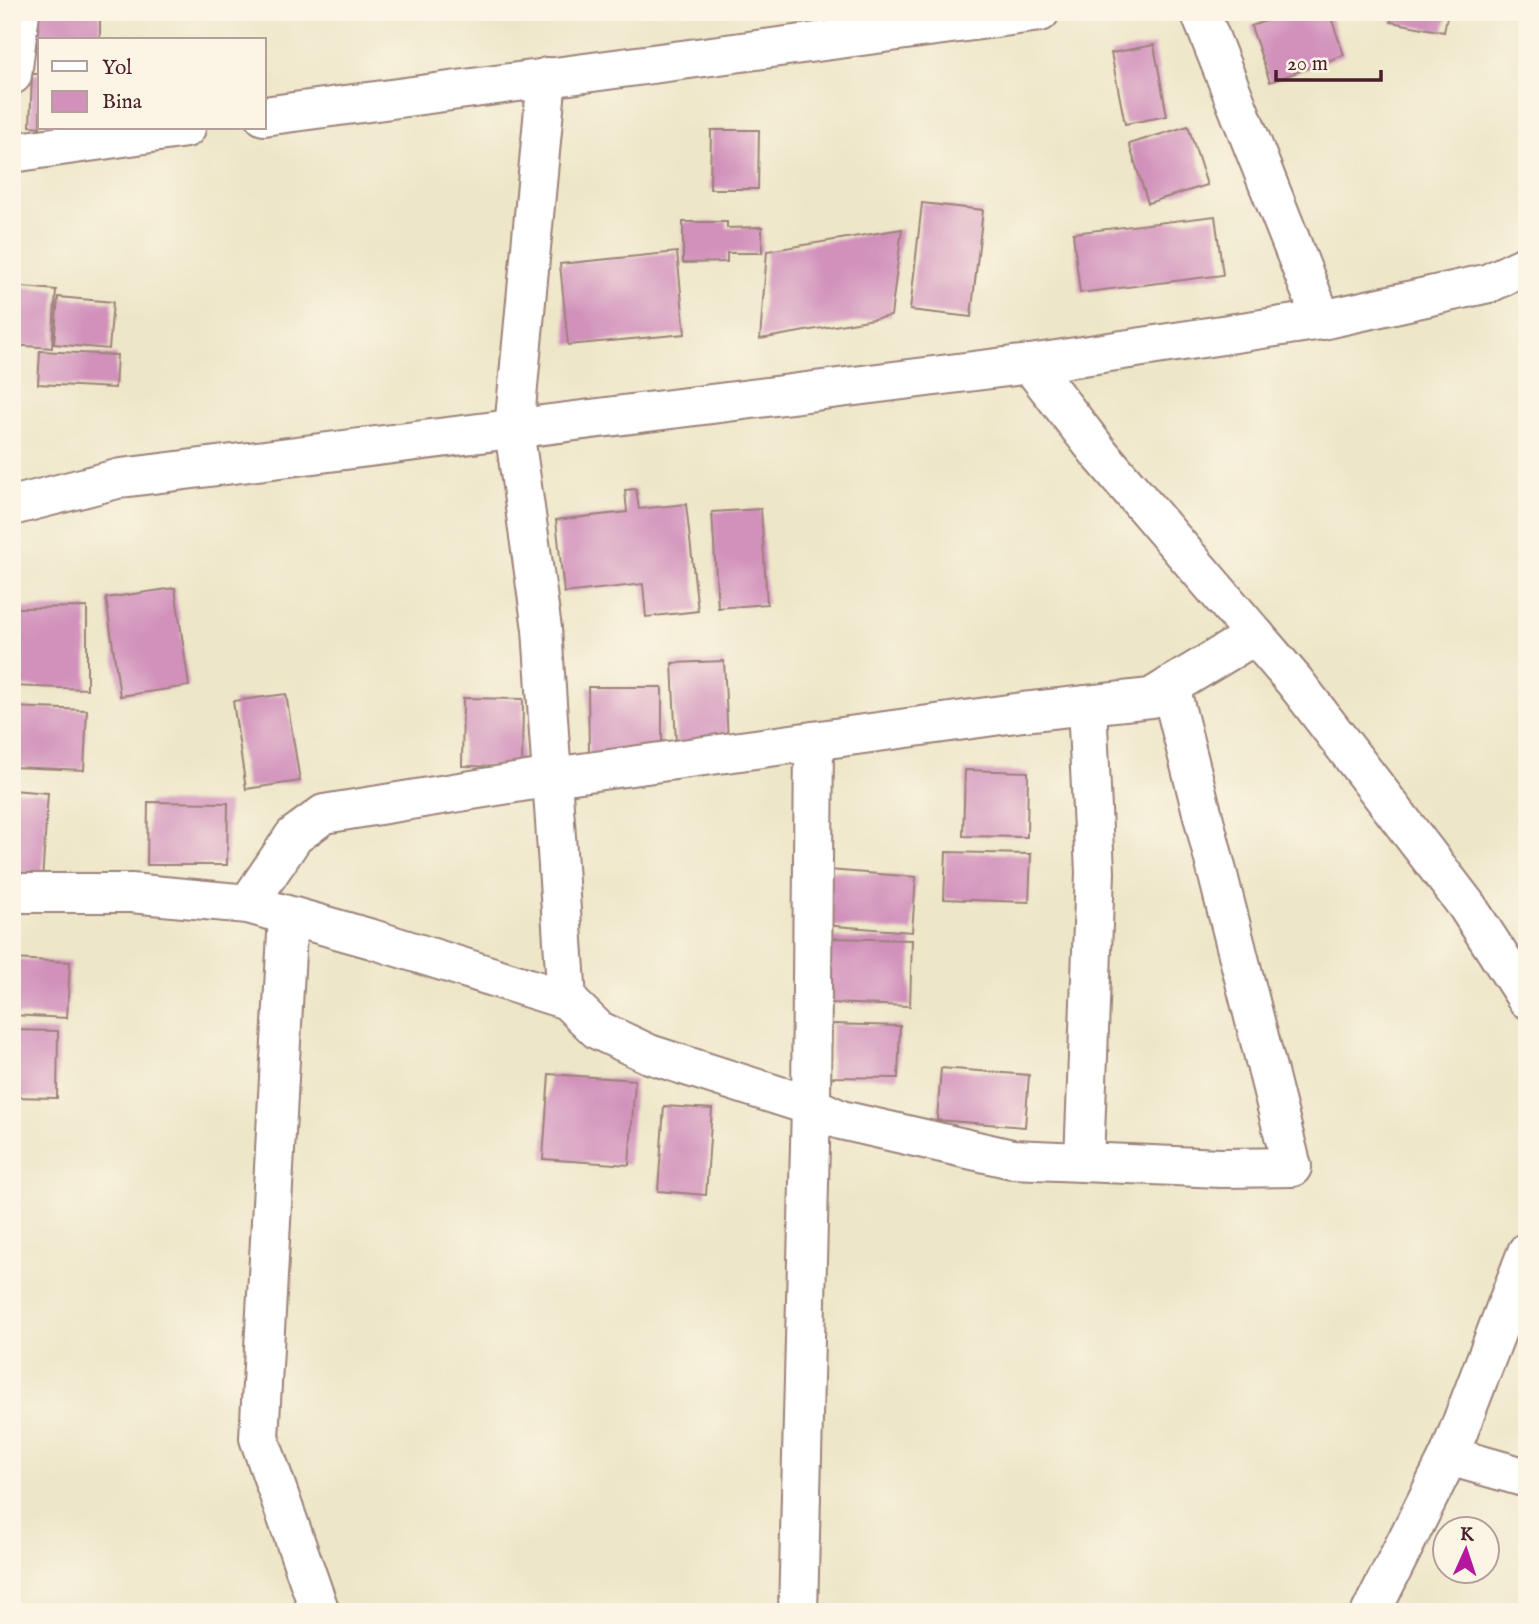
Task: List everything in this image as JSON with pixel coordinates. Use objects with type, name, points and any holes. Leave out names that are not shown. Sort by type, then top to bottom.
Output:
[{"type":"street","points":[[12,75],[20,12]]},
{"type":"street","points":[[266,116],[547,77],[854,25],[1040,12]]},
{"type":"street","points":[[1200,12],[1322,320]]},
{"type":"street","points":[[547,77],[514,429],[542,629],[567,1000]]},
{"type":"street","points":[[12,153],[172,130]]},
{"type":"street","points":[[12,506],[121,478],[1030,365],[1322,320],[1489,283],[1527,265]]},
{"type":"street","points":[[1030,365],[1100,454],[1295,682],[1467,906],[1527,999]]},
{"type":"street","points":[[248,904],[295,836],[324,814],[552,777],[1151,698],[1255,635]]},
{"type":"street","points":[[12,893],[131,893],[248,904],[372,939],[567,1000],[598,1030],[649,1054],[811,1106],[841,1120],[1012,1159],[1221,1168],[1292,1167],[1171,686]]},
{"type":"street","points":[[1084,1161],[1095,872],[1087,705]]},
{"type":"street","points":[[798,1612],[811,1106],[814,741]]},
{"type":"street","points":[[288,916],[258,1438],[320,1612]]},
{"type":"street","points":[[1371,1612],[1448,1456],[1527,1252]]},
{"type":"street","points":[[1448,1456],[1527,1478]]},
{"type":"building","points":[[38,12],[100,12],[100,38],[38,38],[37,51]]},
{"type":"building","points":[[1290,12],[1329,12],[1344,55],[1270,82],[1251,26]]},
{"type":"building","points":[[1393,12],[1448,12],[1444,32],[1391,22]]},
{"type":"building","points":[[1154,45],[1167,116],[1125,124],[1111,53]]},
{"type":"building","points":[[32,74],[38,74],[38,127],[30,126]]},
{"type":"building","points":[[1188,126],[1207,185],[1148,203],[1129,144]]},
{"type":"building","points":[[711,130],[759,130],[758,189],[710,189]]},
{"type":"building","points":[[922,203],[983,210],[971,317],[910,310]]},
{"type":"building","points":[[1215,216],[1223,275],[1080,293],[1073,233]]},
{"type":"building","points":[[683,222],[727,222],[727,228],[762,227],[762,253],[727,253],[727,262],[683,263]]},
{"type":"building","points":[[902,229],[891,316],[760,339],[767,251]]},
{"type":"building","points":[[677,252],[685,334],[568,345],[560,264]]},
{"type":"building","points":[[12,286],[56,290],[52,348],[12,345]]},
{"type":"building","points":[[58,297],[113,302],[109,349],[54,344]]},
{"type":"building","points":[[40,351],[117,355],[115,388],[38,384]]},
{"type":"building","points":[[636,489],[639,509],[686,504],[698,611],[646,617],[643,584],[564,593],[556,520],[627,512],[625,490]]},
{"type":"building","points":[[761,509],[767,604],[718,608],[712,512]]},
{"type":"building","points":[[175,588],[189,686],[120,696],[106,598]]},
{"type":"building","points":[[87,607],[87,689],[12,686],[12,620],[17,608]]},
{"type":"building","points":[[724,661],[728,741],[676,744],[672,663]]},
{"type":"building","points":[[588,687],[662,687],[662,754],[589,754]]},
{"type":"building","points":[[286,694],[300,781],[246,789],[233,701]]},
{"type":"building","points":[[463,698],[523,699],[522,767],[462,766]]},
{"type":"building","points":[[12,707],[87,710],[84,770],[12,767]]},
{"type":"building","points":[[965,770],[1028,772],[1027,837],[963,836]]},
{"type":"building","points":[[12,790],[48,793],[42,881],[12,879]]},
{"type":"building","points":[[148,802],[228,803],[227,865],[147,865]]},
{"type":"building","points":[[946,852],[1031,854],[1029,902],[944,899]]},
{"type":"building","points":[[828,870],[916,877],[912,932],[823,925]]},
{"type":"building","points":[[829,938],[912,940],[910,1006],[827,1003]]},
{"type":"building","points":[[12,959],[70,962],[67,1018],[12,1015]]},
{"type":"building","points":[[832,1024],[900,1026],[898,1078],[830,1077]]},
{"type":"building","points":[[12,1030],[58,1031],[57,1098],[12,1097]]},
{"type":"building","points":[[941,1068],[1029,1075],[1025,1127],[937,1120]]},
{"type":"building","points":[[549,1074],[635,1080],[629,1165],[543,1159]]},
{"type":"building","points":[[664,1106],[712,1109],[706,1195],[658,1191]]}]
